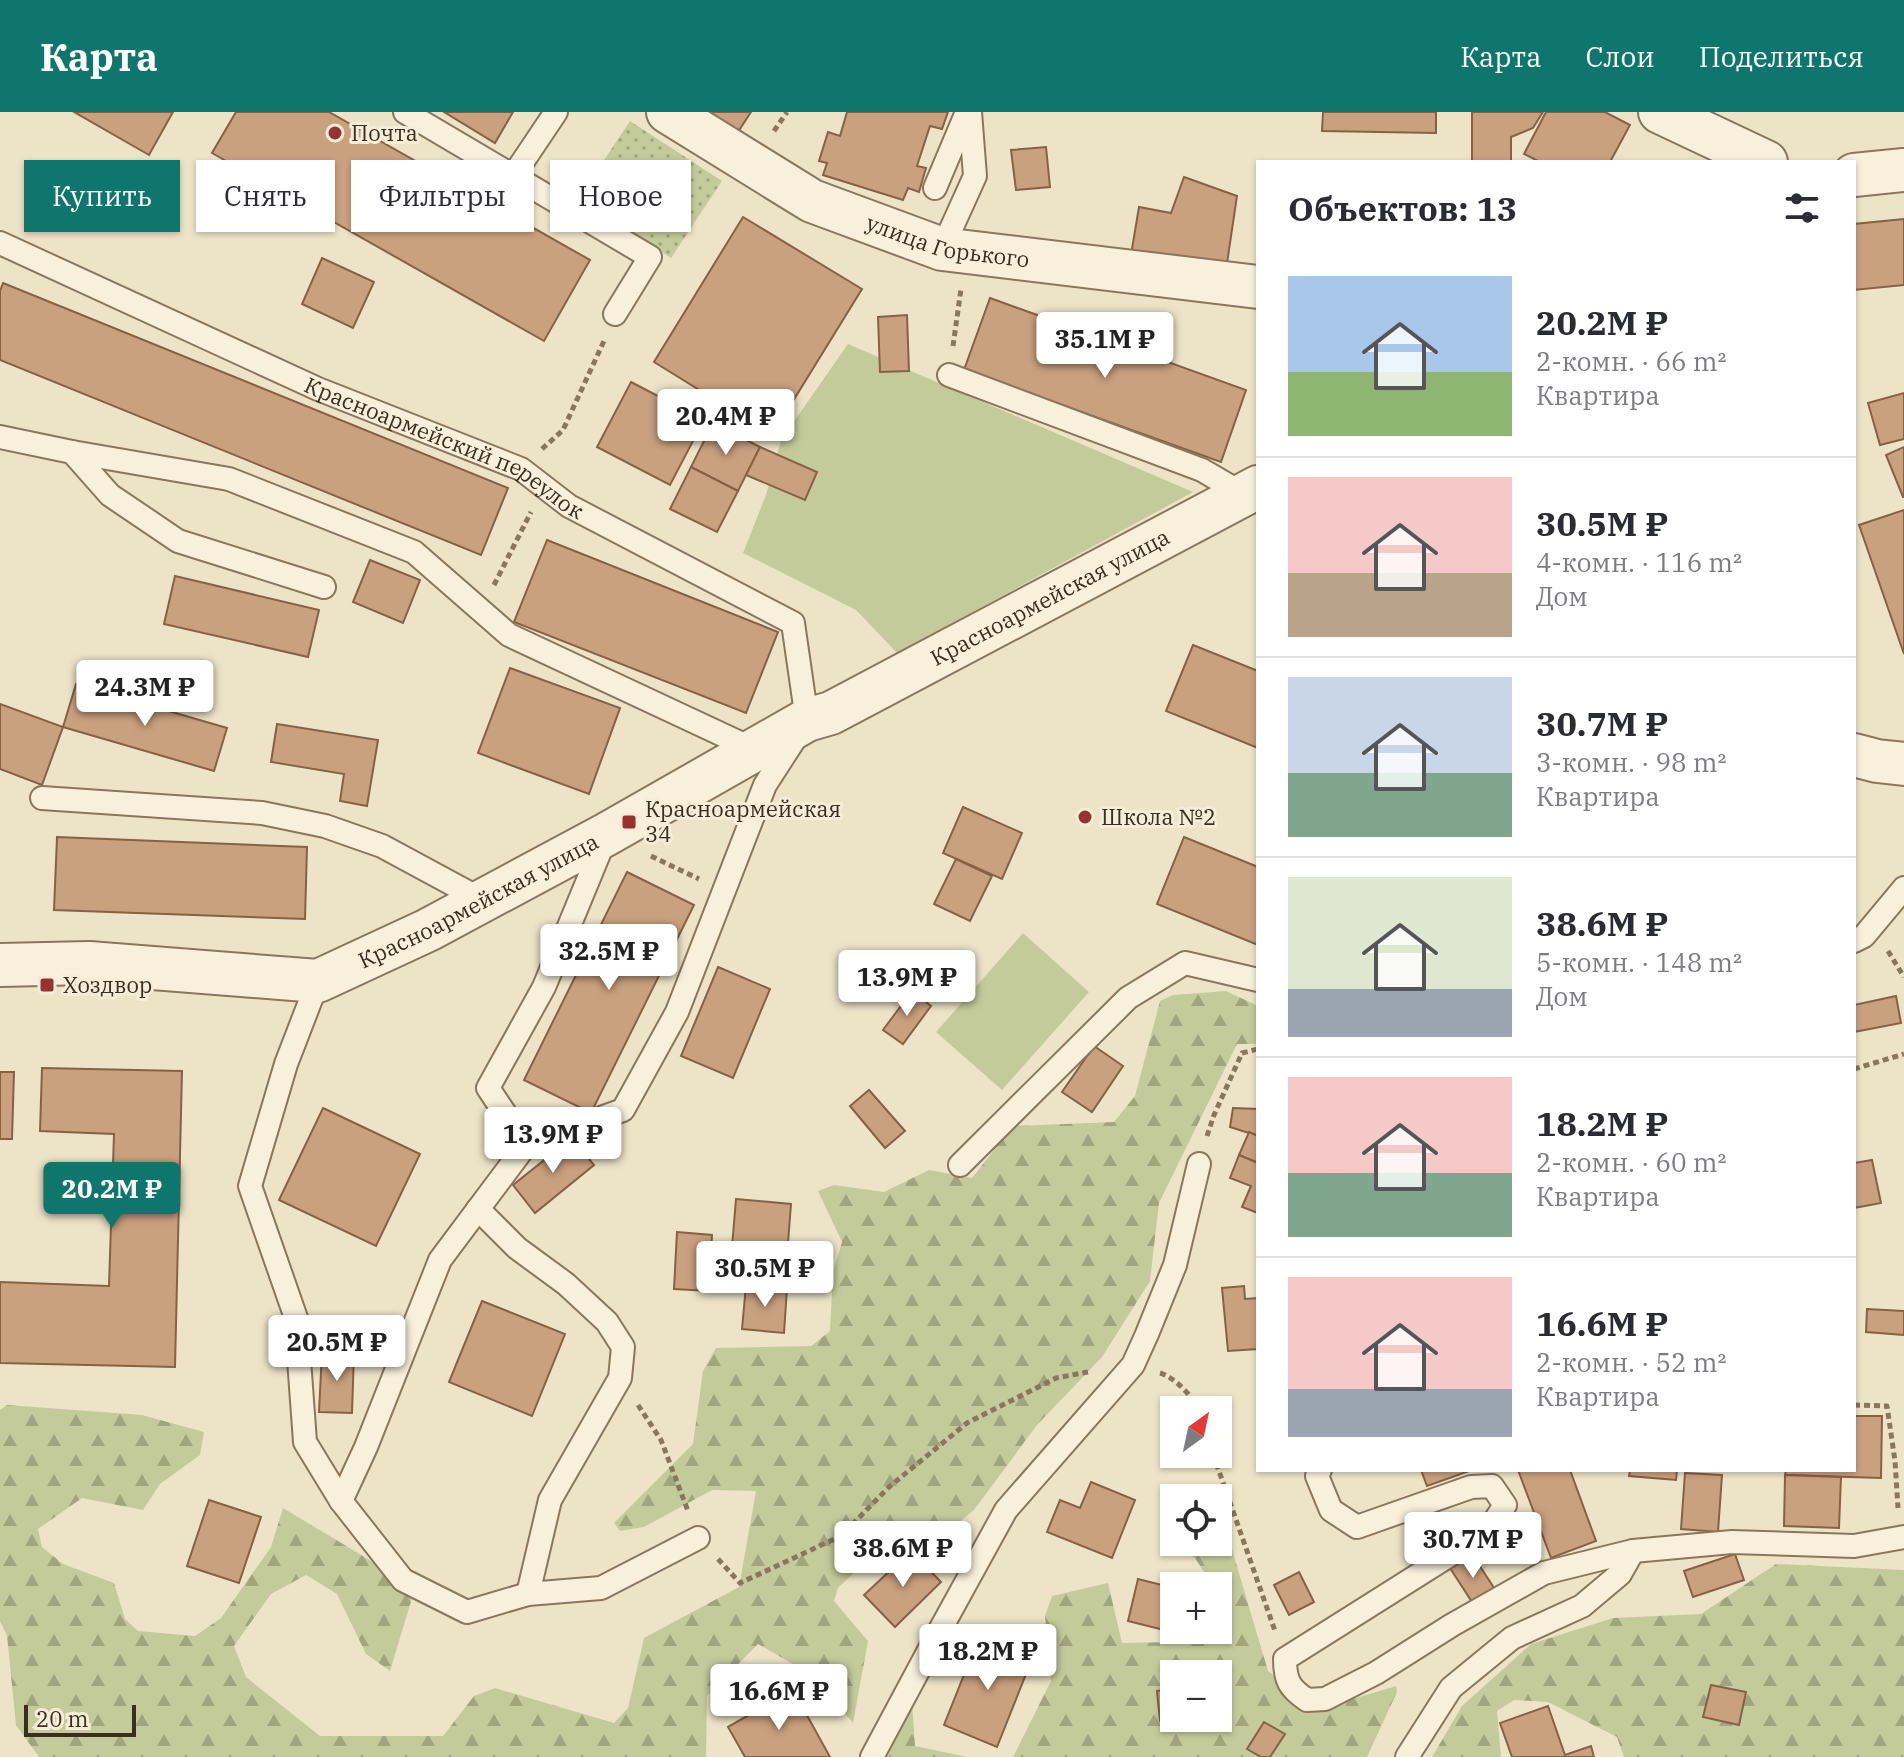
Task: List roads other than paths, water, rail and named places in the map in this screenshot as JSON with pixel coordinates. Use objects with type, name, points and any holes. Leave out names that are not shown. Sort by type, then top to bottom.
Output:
[{"type":"street","name":"улица Горького","points":[[668,112],[812,201],[952,264],[1256,287]]},
{"type":"street","points":[[1660,112],[1762,160]]},
{"type":"street","points":[[1856,175],[1904,170]]},
{"type":"street","name":"Красноармейская улица","points":[[0,965],[89,963],[318,981],[428,930],[607,834],[807,720],[831,713],[1251,491]]},
{"type":"street","points":[[1856,756],[1904,764]]},
{"type":"lane","points":[[405,112],[486,160]]},
{"type":"lane","points":[[524,160],[556,112]]},
{"type":"lane","points":[[952,264],[975,176],[968,112]]},
{"type":"lane","points":[[935,188],[968,112]]},
{"type":"lane","points":[[534,188],[650,257],[615,314]]},
{"type":"lane","name":"Красноармейский переулок","points":[[0,243],[318,389],[521,469],[569,506],[793,623],[807,720]]},
{"type":"lane","points":[[949,375],[1251,491]]},
{"type":"lane","points":[[0,437],[229,479],[414,552],[509,635],[755,750]]},
{"type":"lane","points":[[72,452],[110,495],[178,541],[324,587]]},
{"type":"lane","points":[[341,1501],[366,1447],[440,1260],[526,1145],[623,1110],[677,1012],[765,785],[807,720]]},
{"type":"lane","points":[[42,798],[262,813],[325,826],[382,846],[482,900]]},
{"type":"lane","points":[[526,1145],[488,1088],[544,987],[607,834]]},
{"type":"lane","points":[[1856,940],[1864,936],[1904,888]]},
{"type":"lane","points":[[960,1165],[1128,998],[1185,963],[1256,980]]},
{"type":"lane","points":[[318,981],[286,1064],[250,1186],[296,1318],[305,1442],[341,1501],[403,1580],[467,1612],[528,1594],[601,1588],[698,1538]]},
{"type":"lane","points":[[872,1757],[1006,1510],[1133,1365],[1175,1265],[1199,1164]]},
{"type":"lane","points":[[478,1209],[517,1248],[566,1284],[607,1322],[623,1347],[620,1378],[550,1500],[528,1594]]},
{"type":"lane","points":[[1319,1472],[1317,1476],[1331,1510],[1357,1527],[1471,1487],[1492,1486],[1505,1505],[1488,1531],[1285,1659],[1285,1675],[1294,1691],[1307,1700],[1325,1699],[1376,1673],[1544,1573],[1633,1551],[1732,1542],[1854,1546],[1904,1537]]},
{"type":"lane","points":[[1407,1757],[1451,1688],[1512,1638],[1582,1606],[1620,1574],[1633,1551]]},
{"type":"place","name":"Почта","points":[[335,133]]},
{"type":"place","name":"Школа №2","points":[[1085,817]]},
{"type":"place","name":"Красноармейская 34","points":[[629,822]]},
{"type":"place","name":"Хоздвор","points":[[47,985]]}]
